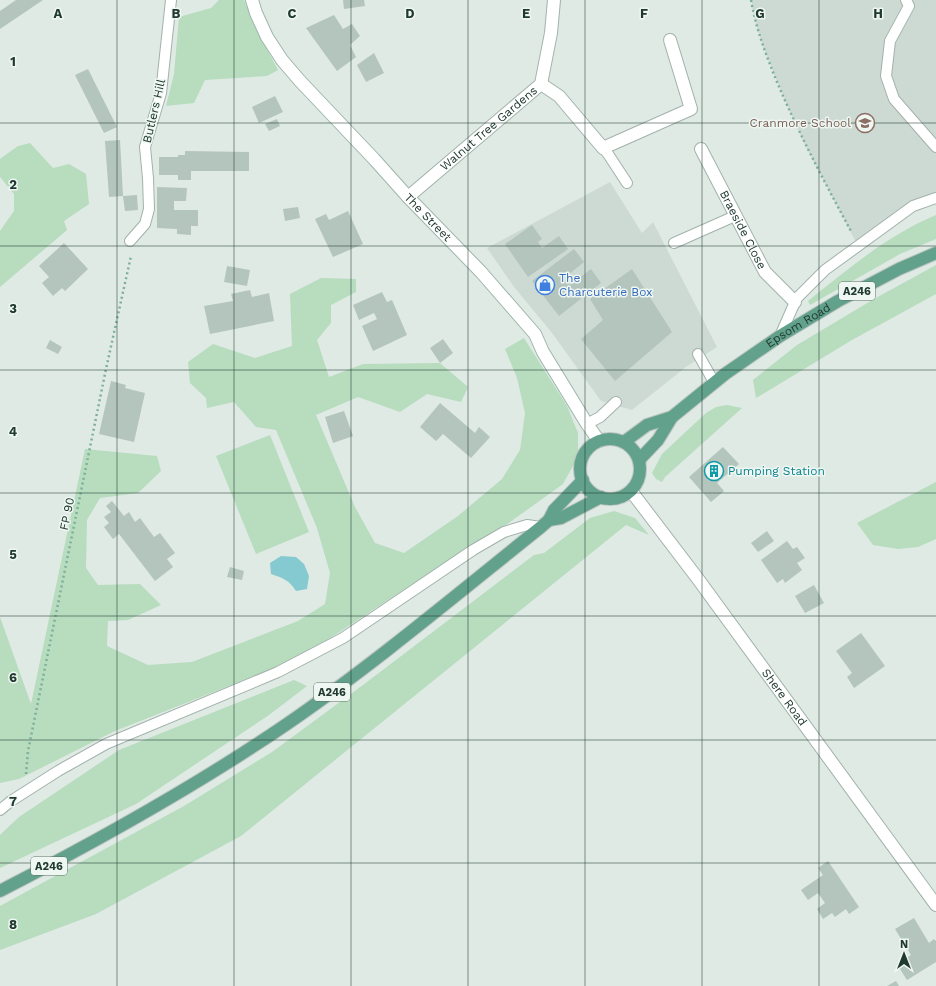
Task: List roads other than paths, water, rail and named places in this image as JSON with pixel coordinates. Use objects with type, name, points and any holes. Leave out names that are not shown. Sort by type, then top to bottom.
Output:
[{"type":"main road","name":"Epsom Road","points":[[639,460],[658,440],[672,417],[714,382],[780,336],[838,301],[899,269],[936,253]]},
{"type":"main road","name":"Epsom Road","points":[[624,442],[647,426],[672,417]]},
{"type":"main road","points":[[613,439],[624,442],[633,449],[639,460],[639,480],[631,491],[621,497],[611,499],[592,493],[585,485],[581,475],[581,464],[584,454],[592,445],[599,441],[613,439]]},
{"type":"main road","name":"A246","points":[[545,524],[554,510],[583,480]]},
{"type":"main road","name":"A246","points":[[0,892],[98,840],[190,787],[283,727],[342,685],[545,524],[561,518],[601,497]]},
{"type":"street","name":"The Street","points":[[252,0],[267,37],[282,60],[408,197],[481,272],[535,334],[543,352],[599,441]]},
{"type":"street","name":"Walnut Tree Gardens","points":[[408,197],[542,84],[551,33],[554,0]]},
{"type":"street","points":[[542,84],[559,96],[603,148],[691,109],[670,40]]},
{"type":"street","name":"Braeside Close","points":[[700,149],[764,272],[795,302]]},
{"type":"street","name":"Shere Road","points":[[631,491],[698,578],[936,905]]},
{"type":"lane","name":"Butlers Hill","points":[[130,241],[144,224],[149,209],[145,147],[161,93],[171,0]]},
{"type":"lane","points":[[906,0],[909,6],[890,41],[886,76],[894,99],[936,147]]},
{"type":"lane","points":[[603,148],[627,183]]},
{"type":"lane","points":[[780,336],[795,300],[825,270],[913,206],[936,198]]},
{"type":"lane","points":[[674,243],[735,216]]},
{"type":"lane","points":[[698,354],[714,382]]},
{"type":"lane","points":[[587,424],[600,417],[616,402]]},
{"type":"lane","points":[[0,810],[58,771],[106,744],[278,672],[343,638],[474,550],[504,532],[526,526],[545,524]]},
{"type":"water","points":[[281,556],[296,557],[304,564],[309,576],[307,589],[296,591],[291,584],[271,574],[270,563]]},
{"type":"place","name":"Cranmore School","points":[[865,123]]},
{"type":"place","name":"The Charcuterie Box","points":[[545,285]]},
{"type":"place","name":"Pumping Station","points":[[714,471]]}]
